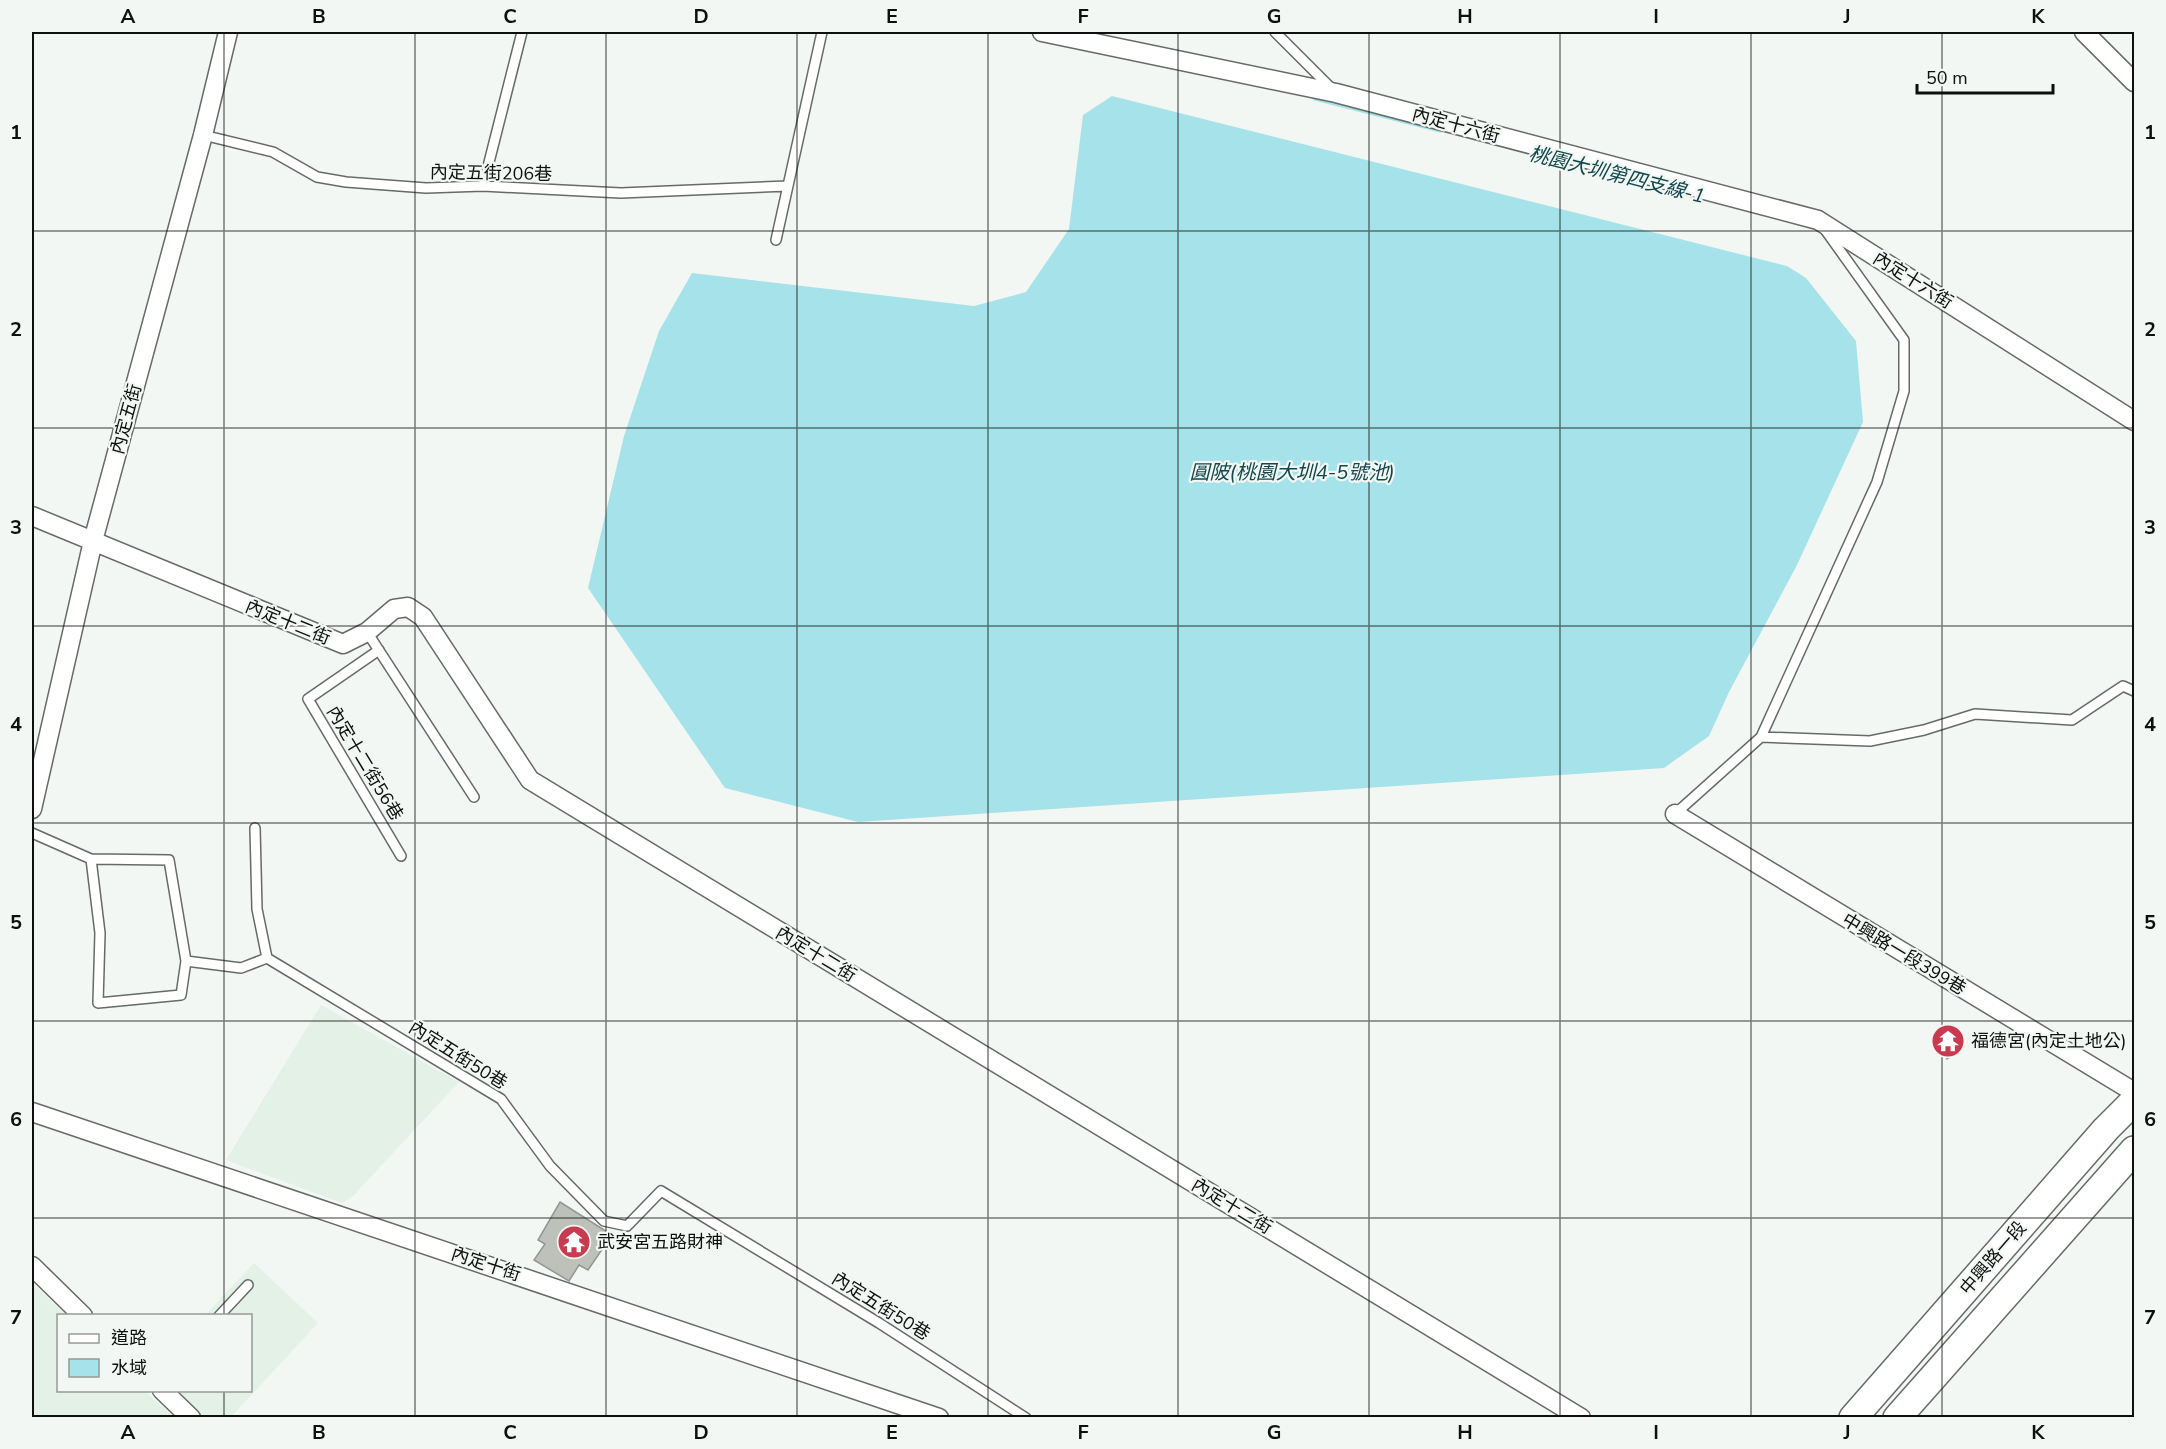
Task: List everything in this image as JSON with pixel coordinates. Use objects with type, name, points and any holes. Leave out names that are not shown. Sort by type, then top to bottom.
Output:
[{"type":"street","name":"內定五街","points":[[32,809],[93,541],[203,135],[228,32]]},
{"type":"street","name":"內定十六街","points":[[1042,32],[1336,93],[1818,220],[2134,420]]},
{"type":"street","points":[[2084,32],[2134,82]]},
{"type":"street","name":"內定十二街","points":[[32,516],[343,644],[367,632],[394,609],[408,607],[423,617],[530,780],[1581,1418]]},
{"type":"street","name":"中興路一段399巷","points":[[1675,814],[2134,1092]]},
{"type":"street","name":"中興路一段","points":[[1853,1418],[2106,1129],[2134,1101]]},
{"type":"street","name":"內定十街","points":[[32,1112],[939,1418]]},
{"type":"street","name":"中興路一段","points":[[1897,1418],[2134,1150]]},
{"type":"street","points":[[32,1266],[81,1314]]},
{"type":"street","points":[[164,1392],[191,1418]]},
{"type":"lane","points":[[483,186],[522,32]]},
{"type":"lane","points":[[776,240],[822,32]]},
{"type":"lane","points":[[1275,32],[1336,93]]},
{"type":"lane","name":"內定五街206巷","points":[[203,135],[273,153],[317,177],[346,182],[426,188],[483,186],[621,193],[788,186]]},
{"type":"lane","points":[[1675,814],[1761,737],[1877,482],[1904,391],[1904,340],[1818,220]]},
{"type":"lane","points":[[367,632],[474,797]]},
{"type":"lane","name":"內定十二街56巷","points":[[379,650],[308,699],[401,855]]},
{"type":"lane","points":[[1761,737],[1870,741],[1924,730],[1974,714],[2072,720],[2122,686],[2134,692]]},
{"type":"lane","points":[[186,961],[241,968],[267,958],[257,909],[255,828]]},
{"type":"lane","points":[[32,833],[91,859],[169,860],[186,961],[181,995],[98,1003],[100,933],[91,859]]},
{"type":"lane","name":"內定五街50巷","points":[[267,958],[501,1099],[550,1166],[604,1221],[627,1226],[661,1191],[879,1323],[1026,1418]]},
{"type":"lane","points":[[221,1314],[248,1285]]},
{"type":"shaded area","points":[[321,1005],[459,1082],[353,1196],[342,1203],[226,1160]]},
{"type":"shaded area","points":[[254,1263],[318,1323],[231,1417],[191,1417],[163,1392],[252,1392],[252,1314],[206,1314]]},
{"type":"shaded area","points":[[32,1283],[65,1314],[57,1314],[57,1392],[146,1392],[174,1417],[32,1417]]},
{"type":"water","name":"圓陂(桃園大圳4-5號池)","points":[[1112,96],[1787,266],[1806,278],[1856,341],[1863,422],[1797,565],[1729,692],[1709,736],[1664,768],[858,822],[725,788],[588,588],[624,436],[659,331],[692,273],[974,306],[1026,292],[1069,229],[1083,115]]},
{"type":"building","name":"福德宮(內定土地公)","points":[[1949,1025],[1961,1050],[1947,1059],[1934,1033]]},
{"type":"building","name":"武安宮五路財神","points":[[560,1202],[612,1235],[588,1270],[579,1265],[569,1281],[534,1260],[545,1244],[538,1240]]},
{"type":"waterway","name":"桃園大圳第四支線-1","points":[[1315,98],[1440,130]]},
{"type":"place","name":"福德宮(內定土地公)","points":[[1948,1041]]},
{"type":"place","name":"武安宮五路財神","points":[[574,1242]]}]
